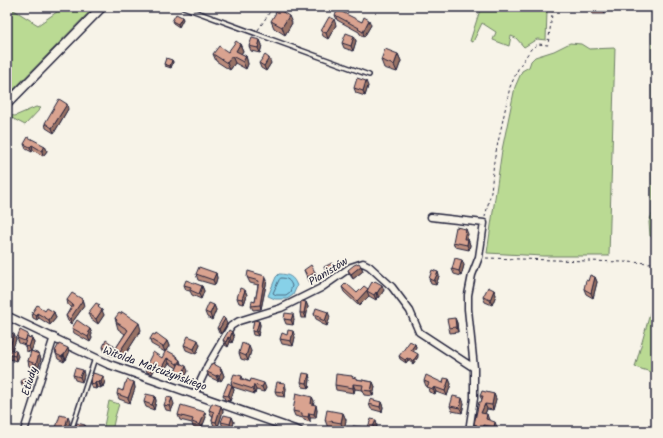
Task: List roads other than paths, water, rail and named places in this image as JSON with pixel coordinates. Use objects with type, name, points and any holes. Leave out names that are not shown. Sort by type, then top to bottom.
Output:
[{"type":"main road","points":[[7,104],[102,7]]},
{"type":"street","points":[[431,217],[484,223],[479,257],[472,275],[468,295],[474,368],[474,398],[469,431]]},
{"type":"street","name":"Pianistów","points":[[194,395],[208,365],[231,326],[239,321],[281,308],[321,288],[351,267],[363,263],[369,266],[392,287],[410,311],[419,332],[474,368]]},
{"type":"street","name":"Witolda Małcużyńskiego","points":[[7,316],[54,337],[94,358],[148,379],[299,431]]},
{"type":"street","name":"Etiudy","points":[[24,431],[54,337]]},
{"type":"lane","points":[[183,7],[369,75]]},
{"type":"lane","points":[[71,431],[94,358]]},
{"type":"water","points":[[279,274],[291,277],[297,286],[293,295],[287,299],[275,299],[268,296],[276,277]]}]
